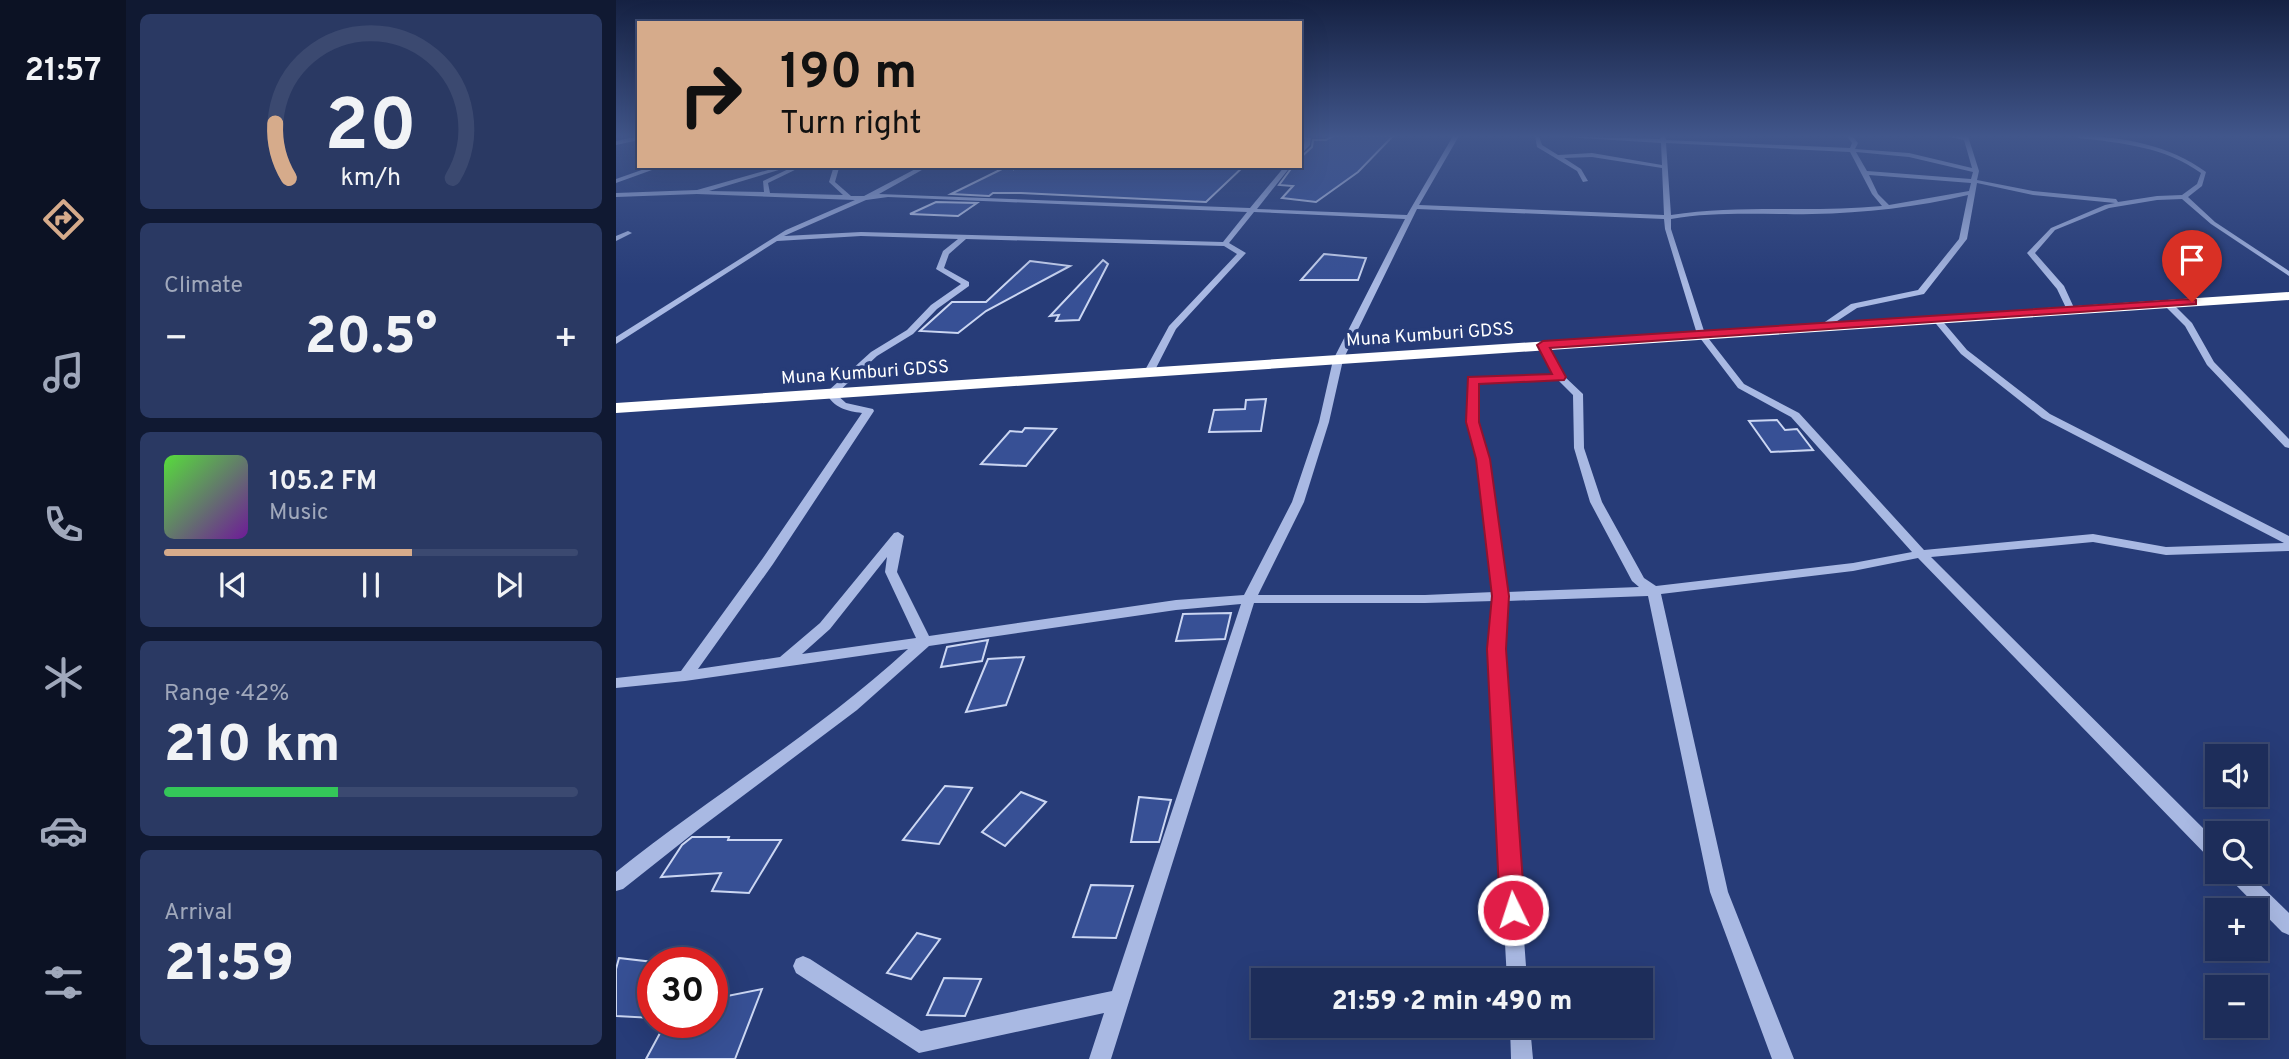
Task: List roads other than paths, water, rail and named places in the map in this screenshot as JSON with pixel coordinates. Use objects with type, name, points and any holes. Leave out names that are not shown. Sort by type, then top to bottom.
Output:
[{"type":"highway","name":"Muna Kumburi GDSS","points":[[616,408],[2289,296]]},
{"type":"street","points":[[697,192],[718,185]]},
{"type":"street","points":[[766,185],[767,193]]},
{"type":"street","points":[[836,185],[849,197]]},
{"type":"street","points":[[616,341],[777,239],[888,185]]},
{"type":"street","points":[[1225,244],[1254,211],[1258,198],[1270,185]]},
{"type":"street","points":[[1100,1059],[1249,599],[1298,502],[1324,422],[1338,360],[1409,217],[1428,185]]},
{"type":"street","points":[[1666,185],[1668,229],[1701,334],[1741,386],[1795,415],[1921,554],[2205,842]]},
{"type":"street","points":[[1870,185],[1886,206]]},
{"type":"street","points":[[1825,326],[1854,306],[1922,292],[1963,239],[1973,185]]},
{"type":"street","points":[[1996,185],[2033,193],[2131,202]]},
{"type":"street","points":[[2071,310],[2061,288],[2031,253],[2053,229],[2108,205],[2185,197],[2199,185]]},
{"type":"street","points":[[616,195],[697,192],[863,198],[888,195],[1409,217]]},
{"type":"street","points":[[1416,207],[1668,217],[1696,212],[1815,212],[1886,206],[1972,192]]},
{"type":"street","points":[[2185,197],[2213,223],[2289,274]]},
{"type":"street","points":[[616,239],[628,233]]},
{"type":"street","points":[[777,239],[861,234],[1225,244],[1242,253],[1172,328],[1149,372]]},
{"type":"street","points":[[685,677],[768,561],[869,411],[846,407],[833,399],[831,393],[874,354],[911,332],[934,307],[966,284],[940,269],[946,253],[964,237]]},
{"type":"street","points":[[2168,304],[2189,325],[2210,363],[2289,445]]},
{"type":"street","points":[[1936,318],[1964,352],[2046,415],[2289,541]]},
{"type":"street","points":[[1543,345],[1560,377],[1578,394],[1578,448],[1596,502],[1639,581],[1654,591],[1719,892],[1783,1059]]},
{"type":"street","points":[[1516,968],[1496,649],[1501,596],[1483,459],[1472,422],[1473,380],[1560,377]]},
{"type":"street","points":[[783,663],[825,626],[898,536],[891,572],[925,641]]},
{"type":"street","points":[[616,683],[685,677],[1150,609],[1249,599],[1654,591],[1853,567],[1921,554],[2093,538],[2166,551],[2289,547]]},
{"type":"street","points":[[616,883],[756,776],[840,716],[891,675],[925,641]]},
{"type":"street","points":[[2247,884],[2289,926]]},
{"type":"street","points":[[803,966],[919,1042],[1119,1000]]},
{"type":"street","points":[[1521,1038],[1522,1059]]}]
